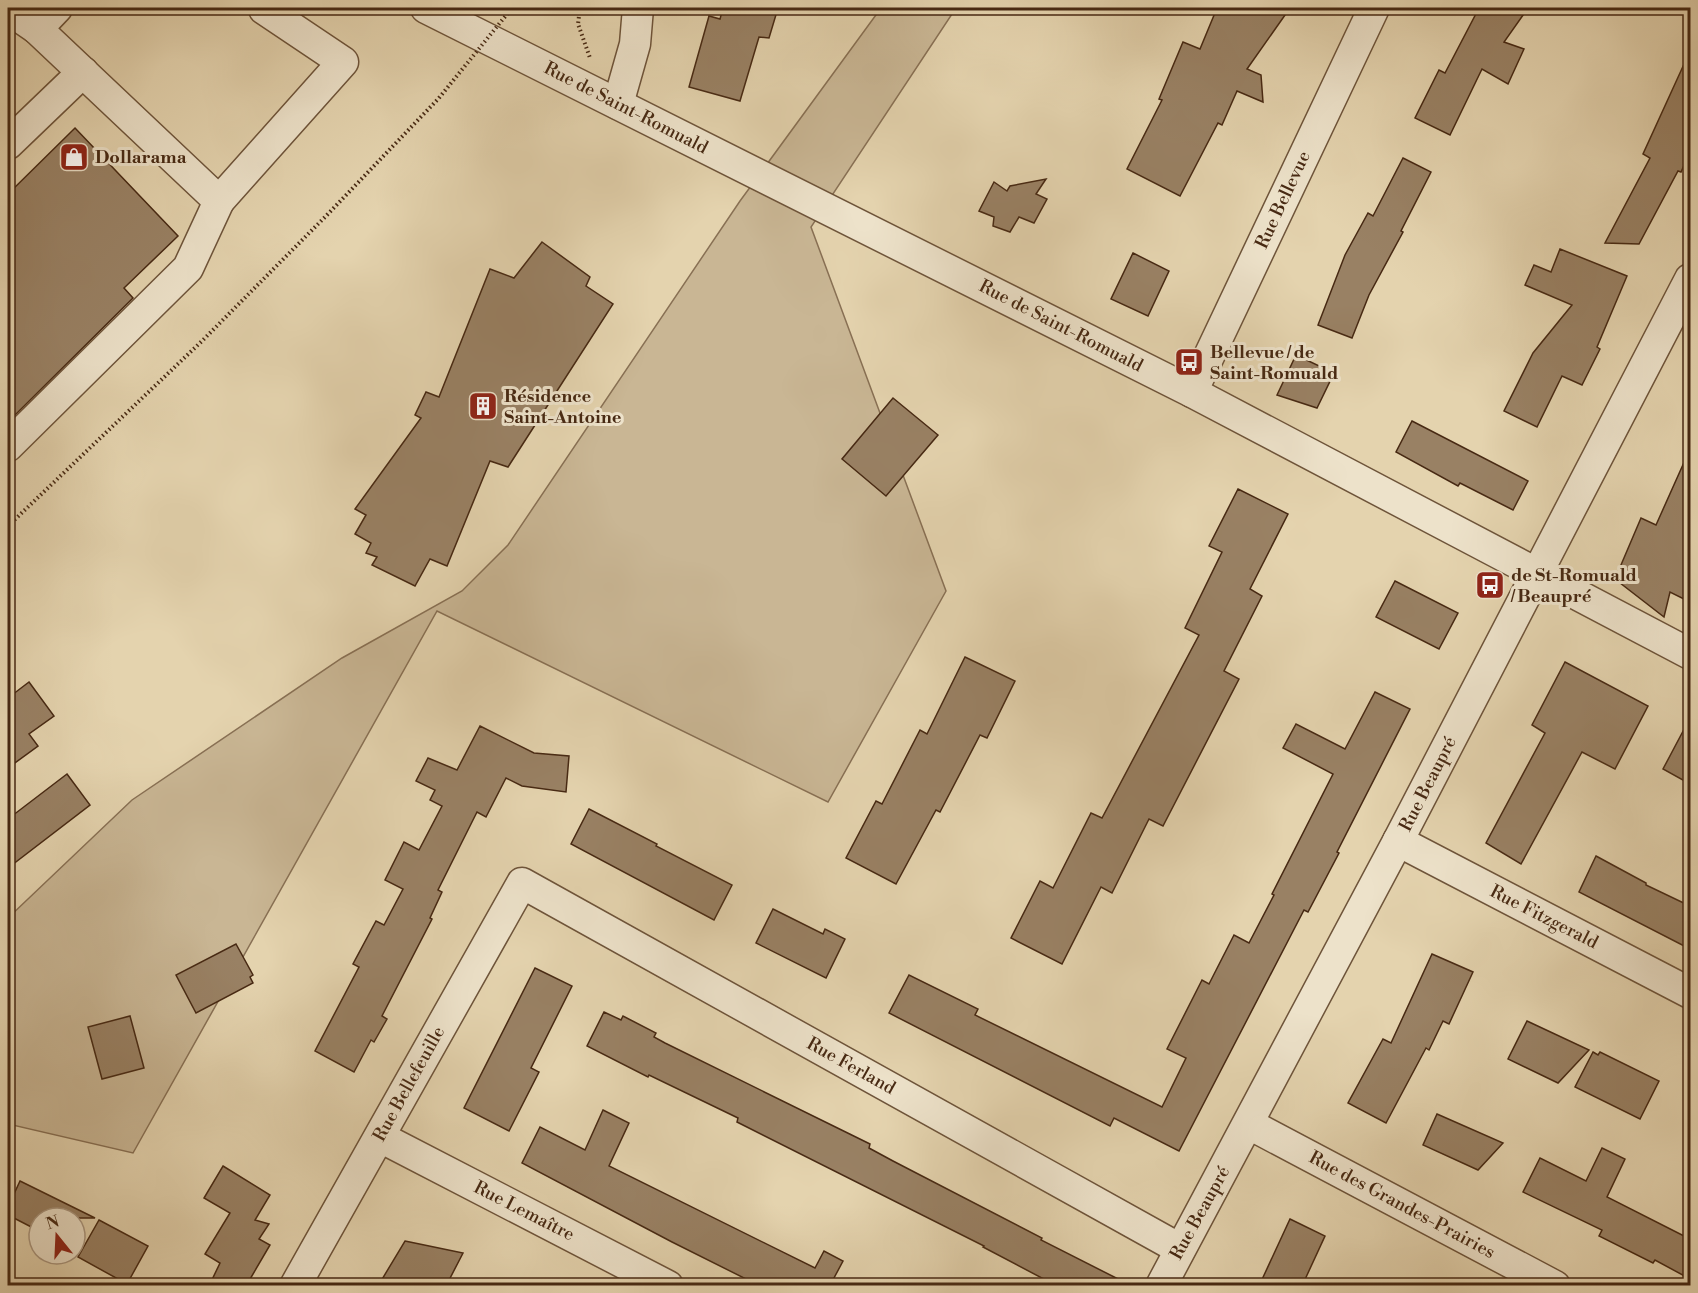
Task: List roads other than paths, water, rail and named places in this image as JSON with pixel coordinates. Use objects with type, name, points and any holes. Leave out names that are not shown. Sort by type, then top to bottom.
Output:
[{"type":"street","points":[[8,446],[188,268],[219,201],[343,62],[263,8]]},
{"type":"street","name":"Rue de Saint-Romuald","points":[[426,8],[1192,392],[1690,654]]},
{"type":"street","points":[[611,100],[635,44],[638,8]]},
{"type":"street","name":"Rue Bellevue","points":[[1192,392],[1374,8]]},
{"type":"street","points":[[8,9],[47,18],[83,72],[219,201]]},
{"type":"street","points":[[8,144],[83,72]]},
{"type":"street","name":"Rue Beaupré","points":[[1161,1286],[1398,841],[1690,279]]},
{"type":"street","name":"Rue Fitzgerald","points":[[1398,841],[1690,993]]},
{"type":"street","name":"Rue Bellefeuille","points":[[295,1286],[522,883]]},
{"type":"street","name":"Rue Ferland","points":[[522,883],[1180,1249]]},
{"type":"street","name":"Rue des Grandes-Prairies","points":[[1249,1124],[1555,1286]]},
{"type":"street","name":"Rue Lemaître","points":[[380,1137],[668,1286]]},
{"type":"place","name":"Dollarama","points":[[74,157]]},
{"type":"place","name":"Bellevue / de Saint-Romuald","points":[[1189,362]]},
{"type":"place","name":"Résidence Saint-Antoine","points":[[483,406]]},
{"type":"place","name":"de St-Romuald / Beaupré","points":[[1490,585]]}]
